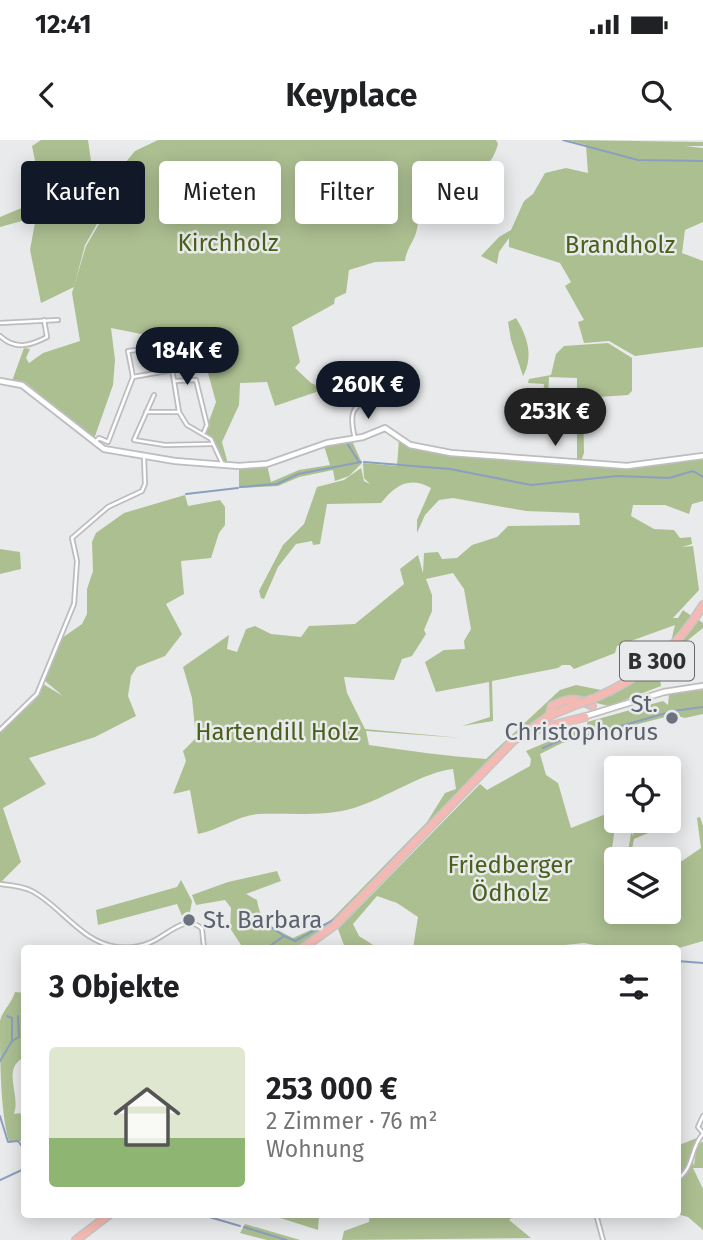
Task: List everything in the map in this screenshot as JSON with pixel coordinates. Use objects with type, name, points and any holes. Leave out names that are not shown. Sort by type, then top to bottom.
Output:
[{"type":"main road","name":"B 300","points":[[307,945],[335,925],[523,733],[549,716],[578,704],[593,702],[632,679],[661,658],[681,637],[703,605]]},
{"type":"main road","points":[[549,716],[552,706],[566,699],[593,702]]},
{"type":"main road","points":[[523,733],[585,717]]},
{"type":"main road","points":[[76,1240],[105,1218]]},
{"type":"street","points":[[0,336],[12,345],[24,346],[38,342],[47,337],[44,320]]},
{"type":"street","points":[[0,323],[58,320]]},
{"type":"street","points":[[166,331],[179,412],[187,425],[204,432],[223,465]]},
{"type":"street","points":[[94,443],[99,438],[108,442],[133,377],[128,351],[169,346]]},
{"type":"street","points":[[133,377],[173,370]]},
{"type":"street","points":[[175,381],[196,380],[207,425],[204,432]]},
{"type":"street","points":[[0,381],[22,385],[94,443],[110,451],[144,457],[250,466],[282,460],[327,443],[355,439],[385,428],[410,445],[432,450],[605,465],[641,465],[703,456]]},
{"type":"street","points":[[355,439],[350,420],[352,411],[363,401],[382,393],[387,381]]},
{"type":"street","points":[[155,395],[134,440],[165,445],[212,444]]},
{"type":"street","points":[[146,412],[179,412]]},
{"type":"street","points":[[348,439],[353,432]]},
{"type":"street","points":[[0,730],[37,694],[74,604],[77,561],[72,538],[106,509],[142,491],[145,484],[144,457]]},
{"type":"street","points":[[585,717],[664,692],[703,686]]},
{"type":"street","points":[[593,702],[612,710]]},
{"type":"street","points":[[0,884],[32,891],[100,942],[112,945]]},
{"type":"street","points":[[132,945],[151,942],[180,925],[191,923],[202,929],[204,945]]},
{"type":"street","points":[[681,1175],[687,1170],[696,1143],[703,1134],[698,1124],[703,1116]]},
{"type":"street","points":[[597,1218],[603,1240]]},
{"type":"green space","points":[[41,140],[88,140],[91,161],[35,161],[32,146]]},
{"type":"green space","name":"Kirchholz","points":[[158,140],[496,140],[498,144],[490,161],[412,161],[412,224],[417,224],[405,261],[375,262],[349,270],[346,293],[335,298],[334,304],[292,327],[300,362],[295,368],[311,383],[325,389],[275,406],[267,382],[240,383],[239,405],[222,442],[228,464],[223,461],[205,432],[216,402],[205,362],[182,365],[179,334],[171,334],[166,330],[141,334],[111,328],[115,360],[113,385],[94,439],[25,382],[12,381],[24,348],[30,349],[26,358],[29,363],[43,353],[80,341],[72,293],[86,246],[99,224],[145,224],[145,161],[127,161],[135,151]]},
{"type":"green space","name":"Brandholz","points":[[567,140],[703,142],[703,146],[685,146],[703,148],[703,160],[694,160],[703,162],[703,222],[685,230],[682,253],[703,261],[703,347],[635,356],[609,341],[584,343],[578,322],[584,320],[565,286],[571,282],[560,263],[509,247],[509,238],[499,252],[497,264],[481,256],[499,237],[511,230],[524,201],[533,194],[545,173],[566,168],[588,173],[586,145]]},
{"type":"green space","points":[[21,208],[21,221],[0,227],[0,217]]},
{"type":"green space","points":[[35,224],[97,224],[85,245],[74,287],[41,303],[30,250]]},
{"type":"green space","points":[[516,318],[529,354],[523,376],[508,322]]},
{"type":"green space","points":[[608,343],[632,358],[632,391],[628,395],[583,398],[584,453],[581,461],[577,460],[577,378],[549,377],[547,419],[541,420],[544,384],[528,383],[529,379],[551,375],[556,354],[564,346]]},
{"type":"green space","name":"Hartendill Holz","points":[[399,439],[419,449],[627,467],[703,458],[703,501],[692,504],[689,514],[665,505],[633,505],[631,516],[654,529],[674,530],[680,538],[691,537],[692,544],[682,547],[693,546],[699,590],[673,618],[678,618],[683,610],[693,617],[670,646],[675,625],[617,646],[615,653],[574,669],[570,665],[562,665],[492,681],[493,721],[462,726],[490,717],[489,682],[436,692],[425,662],[444,650],[465,649],[464,641],[471,629],[464,589],[453,573],[426,579],[432,595],[432,611],[424,630],[426,634],[412,656],[402,659],[394,680],[344,677],[347,693],[365,729],[462,738],[366,731],[369,745],[486,759],[560,690],[576,685],[601,690],[637,674],[586,699],[570,695],[556,700],[547,708],[547,714],[533,724],[343,914],[303,945],[241,945],[230,928],[231,908],[225,900],[196,905],[192,895],[228,882],[277,871],[281,881],[246,894],[257,900],[261,914],[269,924],[293,938],[330,921],[427,822],[445,793],[456,789],[453,769],[430,775],[354,808],[318,814],[251,815],[198,834],[190,790],[173,794],[186,761],[183,751],[196,738],[192,698],[183,667],[229,635],[227,649],[237,652],[246,629],[255,626],[271,634],[301,637],[309,626],[355,624],[404,584],[400,569],[418,555],[423,573],[424,553],[438,552],[442,559],[457,558],[472,545],[497,537],[508,526],[580,525],[579,513],[526,511],[453,498],[439,500],[425,515],[417,533],[417,520],[431,488],[423,484],[408,483],[396,488],[381,503],[327,504],[320,544],[313,545],[312,541],[296,544],[278,567],[264,599],[261,598],[259,591],[283,545],[304,524],[317,487],[344,480],[361,468],[364,481],[370,484],[364,478],[363,463],[397,466]]},
{"type":"green space","points":[[352,441],[362,463],[349,476],[335,481],[333,470],[299,477],[278,486],[239,488],[239,467],[267,465],[271,482],[299,470],[330,465],[324,446]]},
{"type":"green space","name":"Hartendill Holz","points":[[185,495],[188,506],[220,500],[225,507],[225,525],[219,533],[211,558],[181,561],[184,594],[166,604],[182,634],[165,656],[137,667],[131,676],[128,696],[136,716],[95,737],[29,758],[46,784],[3,808],[21,862],[2,881],[24,886],[0,883],[0,732],[33,702],[43,684],[63,696],[45,681],[62,638],[82,624],[87,614],[87,589],[93,571],[92,542],[96,533],[124,513]]},
{"type":"green space","points":[[0,549],[20,552],[21,569],[0,574]]},
{"type":"green space","points":[[696,618],[703,623],[703,628],[673,652],[659,670],[661,686],[609,706],[592,702],[650,668]]},
{"type":"green space","points":[[703,690],[703,714],[685,718],[674,715],[677,719],[672,720],[669,716],[589,737],[587,722],[663,701],[668,705],[669,694]]},
{"type":"green space","name":"Friedberger Ödholz","points":[[585,729],[585,737],[562,743],[540,754],[546,775],[558,783],[571,828],[604,815],[604,833],[614,833],[612,847],[604,847],[604,924],[681,924],[681,861],[701,848],[697,818],[700,817],[703,826],[703,941],[681,947],[681,945],[584,943],[413,945],[418,917],[397,903],[377,896],[353,924],[359,936],[373,945],[344,945],[338,929],[480,784],[487,790],[530,766],[531,759],[526,751],[568,733]]},
{"type":"green space","points":[[631,833],[634,836],[633,833],[648,833],[634,839],[632,847],[629,847]]},
{"type":"green space","points":[[181,880],[192,901],[190,912],[182,916],[177,904],[98,925],[96,910],[177,887]]},
{"type":"green space","points":[[15,992],[21,993],[21,1059],[17,1062],[13,1075],[14,1114],[21,1115],[21,1141],[9,1141],[1,1082],[0,1021]]},
{"type":"green space","points":[[697,1138],[681,1174],[681,1144]]},
{"type":"green space","points":[[703,1142],[703,1168],[693,1168],[703,1189],[703,1230],[688,1217],[681,1215],[681,1177],[686,1174],[692,1158],[694,1166],[697,1143]]},
{"type":"green space","points":[[280,1218],[319,1218],[318,1230]]},
{"type":"green space","points":[[370,1218],[511,1218],[509,1220],[531,1238],[342,1240],[344,1231],[369,1222]]},
{"type":"green space","points":[[245,1224],[300,1240],[267,1240],[240,1233]]},
{"type":"waterway","points":[[563,140],[638,160],[703,161]]},
{"type":"waterway","points":[[347,443],[359,462]]},
{"type":"waterway","points":[[240,487],[277,484],[298,474],[361,462]]},
{"type":"waterway","points":[[364,462],[450,469],[531,485],[617,476],[669,478],[693,471],[703,477]]},
{"type":"waterway","points":[[186,494],[238,488]]},
{"type":"waterway","points":[[673,711],[703,707]]},
{"type":"waterway","points":[[589,735],[670,712]]},
{"type":"waterway","points":[[543,748],[570,736],[585,736]]},
{"type":"waterway","points":[[414,838],[425,827]]},
{"type":"waterway","points":[[362,892],[413,839]]},
{"type":"waterway","points":[[271,945],[284,936],[295,941],[337,918]]},
{"type":"waterway","points":[[247,927],[272,928],[284,936]]},
{"type":"waterway","points":[[681,961],[703,963]]},
{"type":"waterway","points":[[0,1061],[12,1041],[12,1018],[7,1016]]},
{"type":"waterway","points":[[12,1041],[19,1037],[18,1016]]},
{"type":"waterway","points":[[0,1116],[8,1142],[18,1141],[21,1145]]},
{"type":"waterway","points":[[0,1180],[21,1170]]},
{"type":"waterway","points":[[213,1218],[240,1226]]},
{"type":"waterway","points":[[244,1227],[286,1240]]},
{"type":"place","name":"St. Christophorus","points":[[672,718]]},
{"type":"place","name":"St. Barbara","points":[[189,920]]}]
